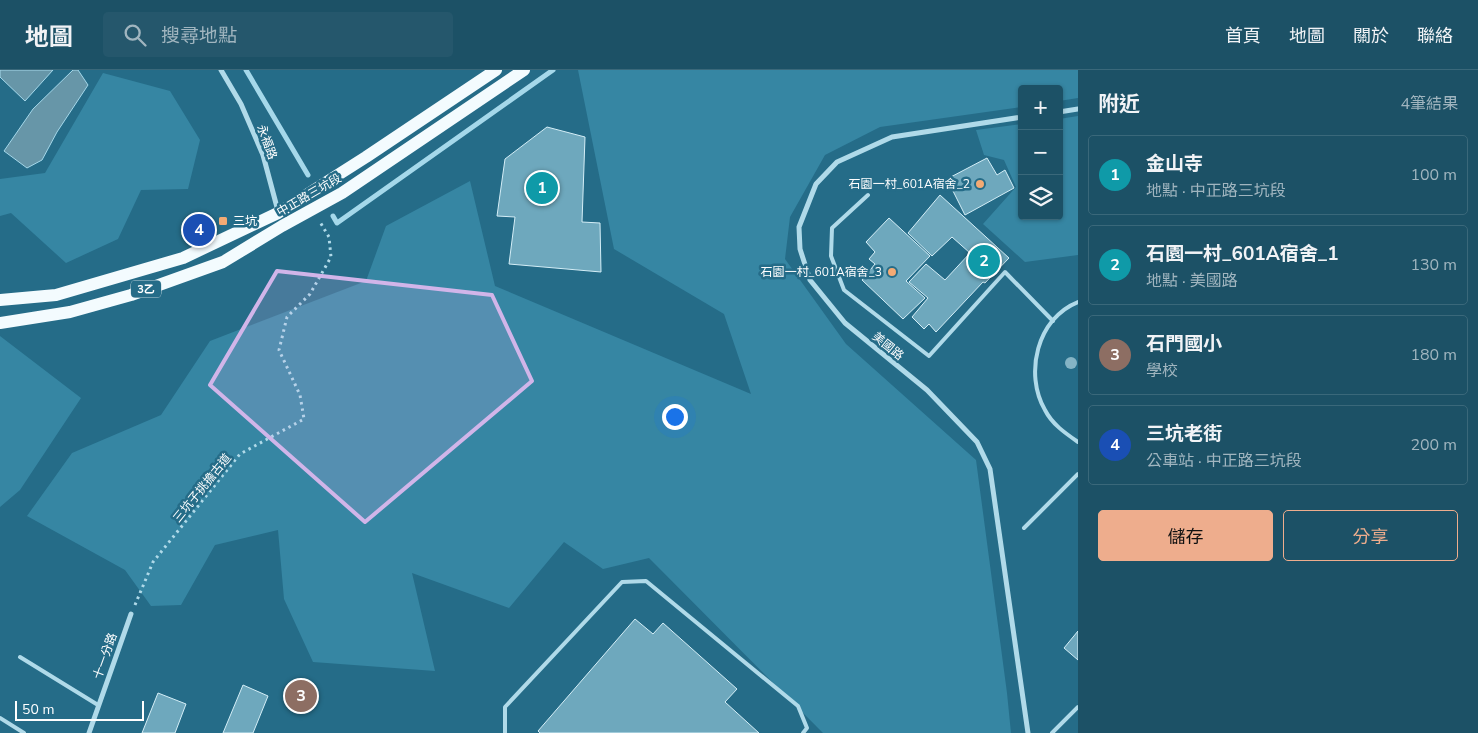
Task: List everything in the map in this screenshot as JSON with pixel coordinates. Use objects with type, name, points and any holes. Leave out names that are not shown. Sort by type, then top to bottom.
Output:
[{"type":"main road","name":"中正路三坑段","points":[[0,300],[56,295],[183,258],[278,213],[496,70]]},
{"type":"main road","name":"中正路三坑段","points":[[0,323],[70,312],[131,295],[222,262],[342,193],[524,70]]},
{"type":"street","name":"永福路","points":[[221,70],[241,104],[263,156],[282,226]]},
{"type":"street","points":[[1063,111],[1078,109]]},
{"type":"street","name":"美國路","points":[[1018,118],[892,137],[837,162],[816,184],[799,226],[800,250],[810,280],[845,323],[927,390],[977,442],[990,469],[1028,733]]},
{"type":"street","name":"十一分路","points":[[89,733],[131,614]]},
{"type":"lane","points":[[868,195],[832,228],[831,256],[844,290],[929,356],[1005,272],[1052,321]]},
{"type":"lane","points":[[1078,302],[1072,304],[1052,321],[1040,341],[1034,365],[1036,389],[1045,411],[1060,430],[1078,442]]},
{"type":"lane","points":[[1024,528],[1078,474]]},
{"type":"lane","points":[[505,733],[505,707],[622,582],[646,581],[798,706],[807,728],[803,733]]},
{"type":"lane","points":[[20,657],[98,705]]},
{"type":"lane","points":[[1052,733],[1078,706]]},
{"type":"lane","points":[[0,718],[24,733]]},
{"type":"path","name":"三坑子挑擔古道","points":[[131,614],[153,562],[240,454],[304,419],[300,395],[279,350],[288,317],[310,294],[332,257],[329,237]]},
{"type":"highlighted area","points":[[277,271],[492,295],[532,381],[365,522],[210,385]]},
{"type":"shaded area","points":[[0,70],[53,70],[25,101],[0,77]]},
{"type":"shaded area","points":[[73,70],[78,70],[88,85],[57,132],[42,160],[27,168],[4,151],[33,109]]},
{"type":"shaded area","points":[[578,70],[1078,70],[1078,98],[1063,100],[1063,85],[1018,85],[1018,108],[880,127],[825,155],[790,217],[785,259],[846,344],[976,460],[1011,733],[823,733],[649,558],[603,569],[564,542],[509,608],[412,573],[435,671],[313,662],[284,599],[278,530],[215,545],[181,605],[151,606],[125,570],[27,516],[72,453],[161,415],[210,341],[366,281],[386,226],[470,181],[495,286],[751,394],[724,314],[614,249]]},
{"type":"shaded area","points":[[103,73],[170,91],[200,140],[188,189],[141,190],[118,239],[66,263],[11,213],[0,216],[0,179],[45,173]]},
{"type":"shaded area","points":[[1078,116],[1078,255],[1025,262],[983,224],[1016,187],[1004,160],[984,155],[976,130],[1018,125],[1018,220],[1063,220],[1063,118]]},
{"type":"shaded area","points":[[0,336],[81,398],[20,490],[0,507]]},
{"type":"building","points":[[547,127],[585,137],[582,222],[600,223],[601,272],[509,264],[515,217],[497,216],[505,159]]},
{"type":"building","name":"石園一村_601A宿舍_2","points":[[987,158],[997,175],[1005,170],[1014,188],[965,215],[947,179]]},
{"type":"building","points":[[940,195],[1009,258],[985,283],[983,282],[936,332],[929,324],[924,329],[912,317],[928,298],[909,282],[926,264],[945,280],[970,253],[952,237],[932,256],[908,233]]},
{"type":"building","name":"石園一村_601A宿舍_3","points":[[889,218],[930,256],[906,281],[925,298],[903,319],[862,280],[875,264],[869,259],[875,252],[866,242]]},
{"type":"building","points":[[635,619],[653,634],[663,623],[737,689],[725,702],[759,733],[540,733],[538,731]]},
{"type":"building","points":[[1078,631],[1078,660],[1064,648]]},
{"type":"building","points":[[243,685],[268,696],[253,733],[223,733]]},
{"type":"building","points":[[158,693],[186,704],[175,733],[142,733]]},
{"type":"waterway","points":[[246,70],[308,175]]},
{"type":"waterway","points":[[333,216],[337,223],[553,70]]},
{"type":"place","name":"石園一村_601A宿舍_2","points":[[980,184]]},
{"type":"place","name":"金山寺","points":[[542,188]]},
{"type":"place","name":"三坑","points":[[223,221]]},
{"type":"place","name":"三坑老街","points":[[199,230]]},
{"type":"place","name":"石園一村_601A宿舍_1","points":[[984,261]]},
{"type":"place","name":"石園一村_601A宿舍_3","points":[[892,272]]},
{"type":"place","name":"石門國小","points":[[301,696]]}]
